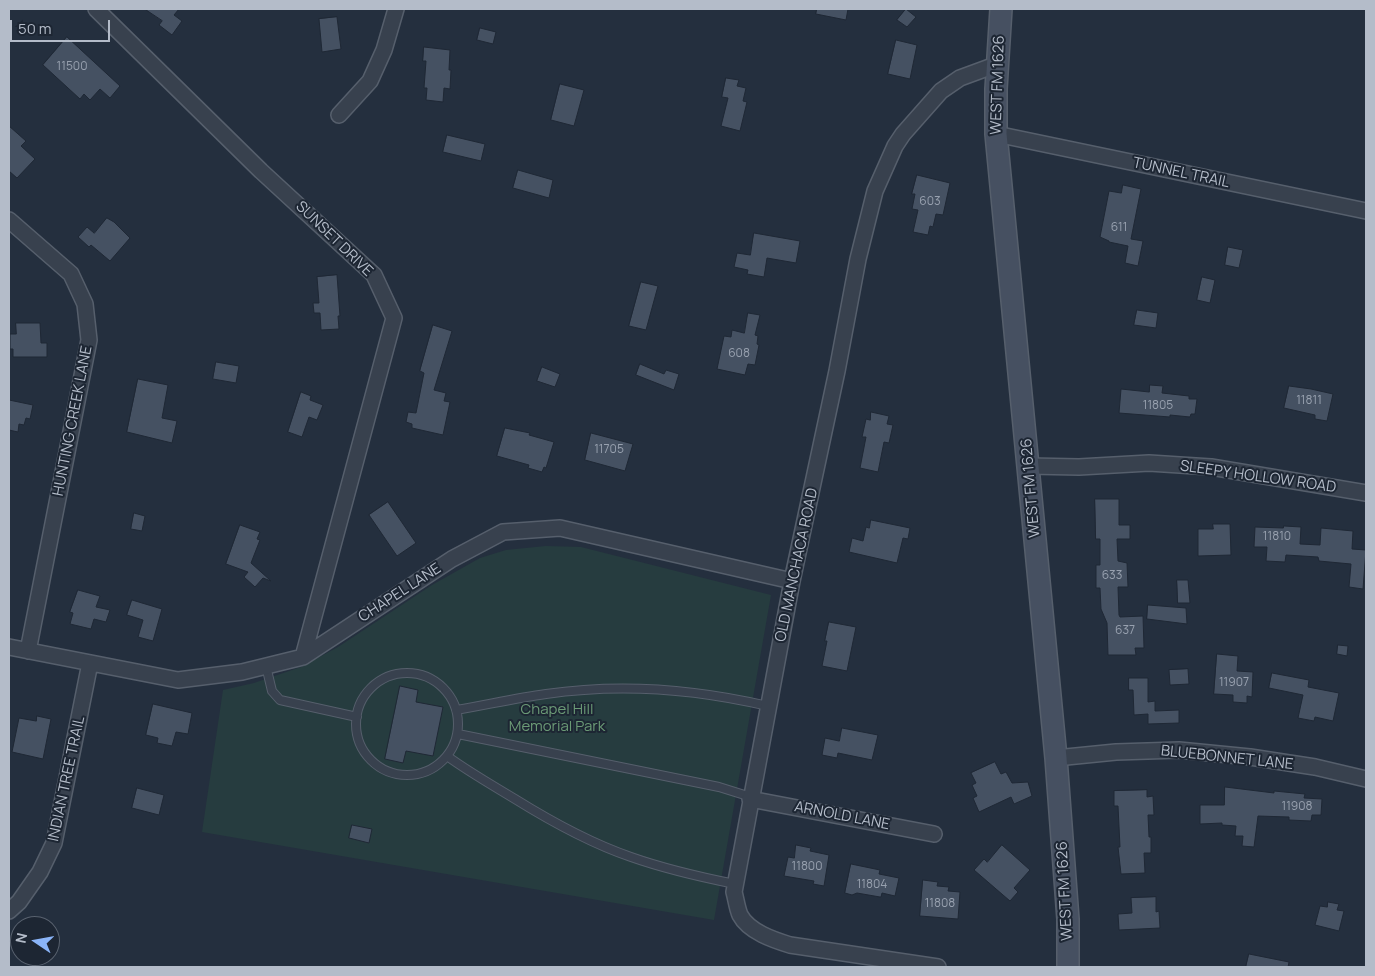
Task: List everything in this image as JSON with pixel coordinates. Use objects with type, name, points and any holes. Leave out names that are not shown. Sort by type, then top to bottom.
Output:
[{"type":"main road","name":"WEST FM 1626","points":[[1001,9],[996,134],[1056,758],[1068,919],[1068,967]]},
{"type":"street","name":"SUNSET DRIVE","points":[[96,9],[254,164],[374,275],[394,318],[303,657]]},
{"type":"street","points":[[338,114],[370,81],[384,50],[396,9]]},
{"type":"street","name":"OLD MANCHACA ROAD","points":[[938,967],[790,945],[774,940],[751,927],[740,916],[734,892],[792,581],[838,371],[858,259],[875,191],[895,146],[903,134],[941,91],[960,78],[998,64]]},
{"type":"street","name":"TUNNEL TRAIL","points":[[996,134],[1366,211]]},
{"type":"street","name":"HUNTING CREEK LANE","points":[[9,220],[71,274],[85,304],[89,340],[28,651]]},
{"type":"street","name":"SLEEPY HOLLOW ROAD","points":[[1029,466],[1079,467],[1149,463],[1211,467],[1366,493]]},
{"type":"street","name":"CHAPEL LANE","points":[[9,647],[178,680],[242,672],[303,657],[452,559],[503,532],[560,528],[792,581]]},
{"type":"street","name":"INDIAN TREE TRAIL","points":[[9,911],[19,902],[40,872],[54,843],[78,732],[90,663]]},
{"type":"street","name":"BLUEBONNET LANE","points":[[1056,758],[1116,752],[1179,750],[1250,757],[1366,779]]},
{"type":"street","name":"ARNOLD LANE","points":[[751,798],[934,834]]},
{"type":"lane","points":[[266,666],[272,691],[280,700],[357,717]]},
{"type":"lane","points":[[413,673],[429,677],[443,687],[453,701],[456,710],[458,734],[452,750],[441,763],[427,772],[411,776],[394,774],[378,767],[366,756],[358,741],[357,717],[359,707],[367,692],[380,681],[396,674],[413,673]]},
{"type":"lane","points":[[456,710],[544,694],[620,688],[706,694],[768,706]]},
{"type":"lane","points":[[458,734],[719,787],[751,798]]},
{"type":"lane","points":[[447,756],[558,825],[605,847],[690,875],[735,884]]},
{"type":"green space","name":"Chapel Hill Memorial Park","points":[[546,546],[581,547],[771,595],[714,920],[202,832],[223,690],[254,683],[301,667],[338,647],[432,585],[480,558],[506,550]]},
{"type":"building","points":[[145,9],[179,9],[174,15],[182,21],[172,35],[159,25],[162,21]]},
{"type":"building","points":[[817,9],[848,9],[846,20],[816,14]]},
{"type":"building","points":[[906,9],[916,17],[907,27],[897,20]]},
{"type":"building","points":[[337,17],[341,49],[322,52],[319,19]]},
{"type":"building","points":[[480,28],[496,32],[493,44],[477,40]]},
{"type":"building","points":[[67,37],[120,86],[110,98],[100,89],[90,100],[84,94],[80,99],[43,65]]},
{"type":"building","points":[[896,40],[917,45],[910,79],[888,74]]},
{"type":"building","points":[[424,47],[450,50],[450,89],[444,88],[443,102],[426,100],[427,88],[424,88],[426,61],[423,61]]},
{"type":"building","points":[[726,78],[739,80],[737,86],[746,88],[743,101],[747,102],[740,131],[721,126],[728,98],[722,97]]},
{"type":"building","points":[[560,84],[584,90],[574,126],[551,120]]},
{"type":"building","points":[[9,126],[26,141],[21,146],[35,159],[17,178],[9,171]]},
{"type":"building","points":[[447,135],[485,144],[481,161],[443,152]]},
{"type":"building","points":[[518,170],[553,180],[549,198],[513,188]]},
{"type":"building","points":[[917,175],[950,183],[943,215],[936,214],[933,227],[930,226],[928,235],[913,232],[918,210],[912,209],[915,194],[912,194]]},
{"type":"building","points":[[1123,185],[1141,189],[1131,239],[1143,241],[1138,266],[1125,263],[1128,246],[1109,242],[1100,237],[1109,191],[1121,193]]},
{"type":"building","points":[[107,218],[114,222],[130,238],[110,261],[78,237],[87,227],[94,233]]},
{"type":"building","points":[[754,233],[800,241],[796,263],[767,258],[764,277],[747,274],[748,270],[734,267],[737,253],[750,255]]},
{"type":"building","points":[[1228,247],[1243,250],[1239,268],[1225,265]]},
{"type":"building","points":[[337,275],[339,329],[321,330],[320,313],[314,313],[313,303],[319,303],[317,277]]},
{"type":"building","points":[[1202,277],[1215,280],[1210,303],[1197,300]]},
{"type":"building","points":[[641,282],[658,286],[646,330],[629,326]]},
{"type":"building","points":[[1137,310],[1158,313],[1156,328],[1134,325]]},
{"type":"building","points":[[748,313],[760,315],[755,335],[758,336],[757,344],[759,345],[755,365],[748,364],[745,375],[717,369],[724,336],[731,337],[732,330],[744,333]]},
{"type":"building","points":[[16,323],[40,323],[41,343],[47,343],[47,357],[13,357],[13,349],[10,349],[10,334],[16,334]]},
{"type":"building","points":[[433,325],[452,331],[434,390],[446,393],[444,401],[450,402],[443,435],[412,428],[412,424],[406,422],[408,412],[416,413],[424,373],[420,371]]},
{"type":"building","points":[[216,362],[239,366],[236,383],[213,379]]},
{"type":"building","points":[[640,364],[664,374],[666,370],[679,374],[674,390],[636,375]]},
{"type":"building","points":[[542,367],[560,374],[555,387],[537,381]]},
{"type":"building","points":[[138,379],[168,385],[162,418],[177,421],[172,443],[127,432]]},
{"type":"building","points":[[1150,385],[1163,386],[1162,393],[1189,396],[1189,399],[1197,399],[1195,414],[1191,414],[1190,417],[1170,415],[1170,417],[1119,413],[1121,389],[1149,392]]},
{"type":"building","points":[[1289,386],[1333,394],[1327,421],[1315,419],[1315,415],[1284,408]]},
{"type":"building","points":[[301,392],[311,396],[310,400],[323,405],[317,420],[309,417],[302,437],[288,432]]},
{"type":"building","points":[[9,400],[33,405],[30,419],[26,418],[24,425],[19,424],[18,432],[9,430]]},
{"type":"building","points":[[871,412],[889,416],[887,424],[893,425],[889,443],[884,442],[878,472],[860,468],[866,437],[862,437],[866,419],[870,420]]},
{"type":"building","points":[[505,428],[530,433],[529,435],[554,442],[546,468],[544,467],[542,472],[528,468],[529,465],[497,456]]},
{"type":"building","points":[[591,433],[633,444],[625,471],[585,460]]},
{"type":"building","points":[[1095,499],[1119,499],[1119,525],[1130,525],[1130,539],[1117,539],[1118,561],[1127,563],[1128,587],[1118,587],[1119,615],[1120,617],[1143,616],[1144,648],[1135,648],[1136,655],[1108,655],[1107,623],[1101,609],[1100,588],[1096,588],[1096,565],[1100,565],[1100,539],[1096,539]]},
{"type":"building","points":[[388,502],[416,543],[397,556],[369,515]]},
{"type":"building","points":[[134,513],[145,516],[142,531],[131,529]]},
{"type":"building","points":[[871,520],[910,528],[908,539],[903,538],[897,563],[849,552],[852,538],[863,541],[866,527],[869,528]]},
{"type":"building","points":[[1213,524],[1230,524],[1231,555],[1198,556],[1198,529],[1213,529]]},
{"type":"building","points":[[240,525],[260,532],[257,539],[260,540],[251,563],[271,581],[263,578],[255,587],[244,577],[248,572],[226,564]]},
{"type":"building","points":[[1284,526],[1301,527],[1300,544],[1320,545],[1321,528],[1353,531],[1352,549],[1366,550],[1363,589],[1349,587],[1351,564],[1319,561],[1318,557],[1286,555],[1285,562],[1266,561],[1267,547],[1254,547],[1255,527],[1283,528]]},
{"type":"building","points":[[1177,580],[1188,580],[1190,603],[1178,603]]},
{"type":"building","points":[[78,590],[100,596],[96,607],[110,610],[106,622],[94,619],[91,629],[70,624],[73,613],[70,612]]},
{"type":"building","points":[[132,600],[162,609],[153,641],[138,637],[143,620],[127,615]]},
{"type":"building","points":[[1148,605],[1186,608],[1187,624],[1147,619]]},
{"type":"building","points":[[829,622],[856,627],[847,671],[822,666]]},
{"type":"building","points":[[1338,645],[1348,646],[1347,656],[1337,654]]},
{"type":"building","points":[[1217,654],[1238,656],[1237,671],[1253,672],[1252,697],[1247,696],[1247,703],[1233,702],[1233,695],[1214,694]]},
{"type":"building","points":[[1188,669],[1189,684],[1170,685],[1169,670]]},
{"type":"building","points":[[1272,673],[1309,680],[1308,687],[1339,693],[1333,721],[1315,717],[1314,721],[1298,718],[1303,695],[1269,688]]},
{"type":"building","points":[[1129,678],[1148,678],[1148,702],[1155,701],[1155,711],[1179,710],[1179,723],[1148,724],[1148,714],[1134,715],[1133,690],[1129,690]]},
{"type":"building","points":[[400,686],[418,690],[416,702],[443,707],[433,756],[406,751],[403,763],[385,759]]},
{"type":"building","points":[[153,704],[192,713],[188,734],[176,732],[172,746],[157,743],[158,738],[146,735]]},
{"type":"building","points":[[37,716],[51,719],[43,759],[12,752],[19,718],[36,721]]},
{"type":"building","points":[[842,728],[878,735],[872,760],[838,753],[837,758],[822,755],[825,738],[839,741]]},
{"type":"building","points":[[995,762],[1001,774],[1006,772],[1012,783],[1028,782],[1032,796],[1014,804],[1011,797],[979,812],[973,798],[977,796],[972,785],[976,783],[971,773]]},
{"type":"building","points":[[1225,787],[1274,793],[1274,791],[1305,794],[1304,798],[1322,799],[1321,815],[1312,815],[1311,821],[1289,820],[1289,817],[1258,816],[1254,847],[1242,846],[1243,836],[1235,836],[1236,826],[1222,825],[1222,823],[1200,824],[1200,805],[1224,805]]},
{"type":"building","points":[[137,788],[164,795],[159,815],[132,808]]},
{"type":"building","points":[[1147,790],[1147,797],[1153,796],[1154,815],[1148,815],[1151,853],[1144,853],[1145,873],[1121,874],[1118,847],[1120,847],[1118,806],[1114,806],[1114,791]]},
{"type":"building","points":[[352,825],[372,829],[369,843],[349,838]]},
{"type":"building","points":[[796,845],[811,848],[810,851],[829,855],[824,886],[813,884],[814,881],[784,876],[788,857],[794,858]]},
{"type":"building","points":[[1002,845],[1030,870],[1014,888],[1018,892],[1010,901],[974,870],[984,859],[987,862]]},
{"type":"building","points":[[851,864],[880,870],[879,874],[899,878],[895,896],[882,893],[880,897],[845,893]]},
{"type":"building","points":[[923,880],[938,882],[937,886],[949,887],[948,891],[960,892],[958,919],[920,916]]},
{"type":"building","points":[[1156,897],[1156,912],[1159,911],[1160,928],[1119,930],[1118,914],[1132,913],[1131,898]]},
{"type":"building","points":[[1328,902],[1339,904],[1337,910],[1344,911],[1339,931],[1315,925],[1320,906],[1327,907]]},
{"type":"building","points":[[1249,954],[1289,962],[1288,967],[1246,967]]}]
